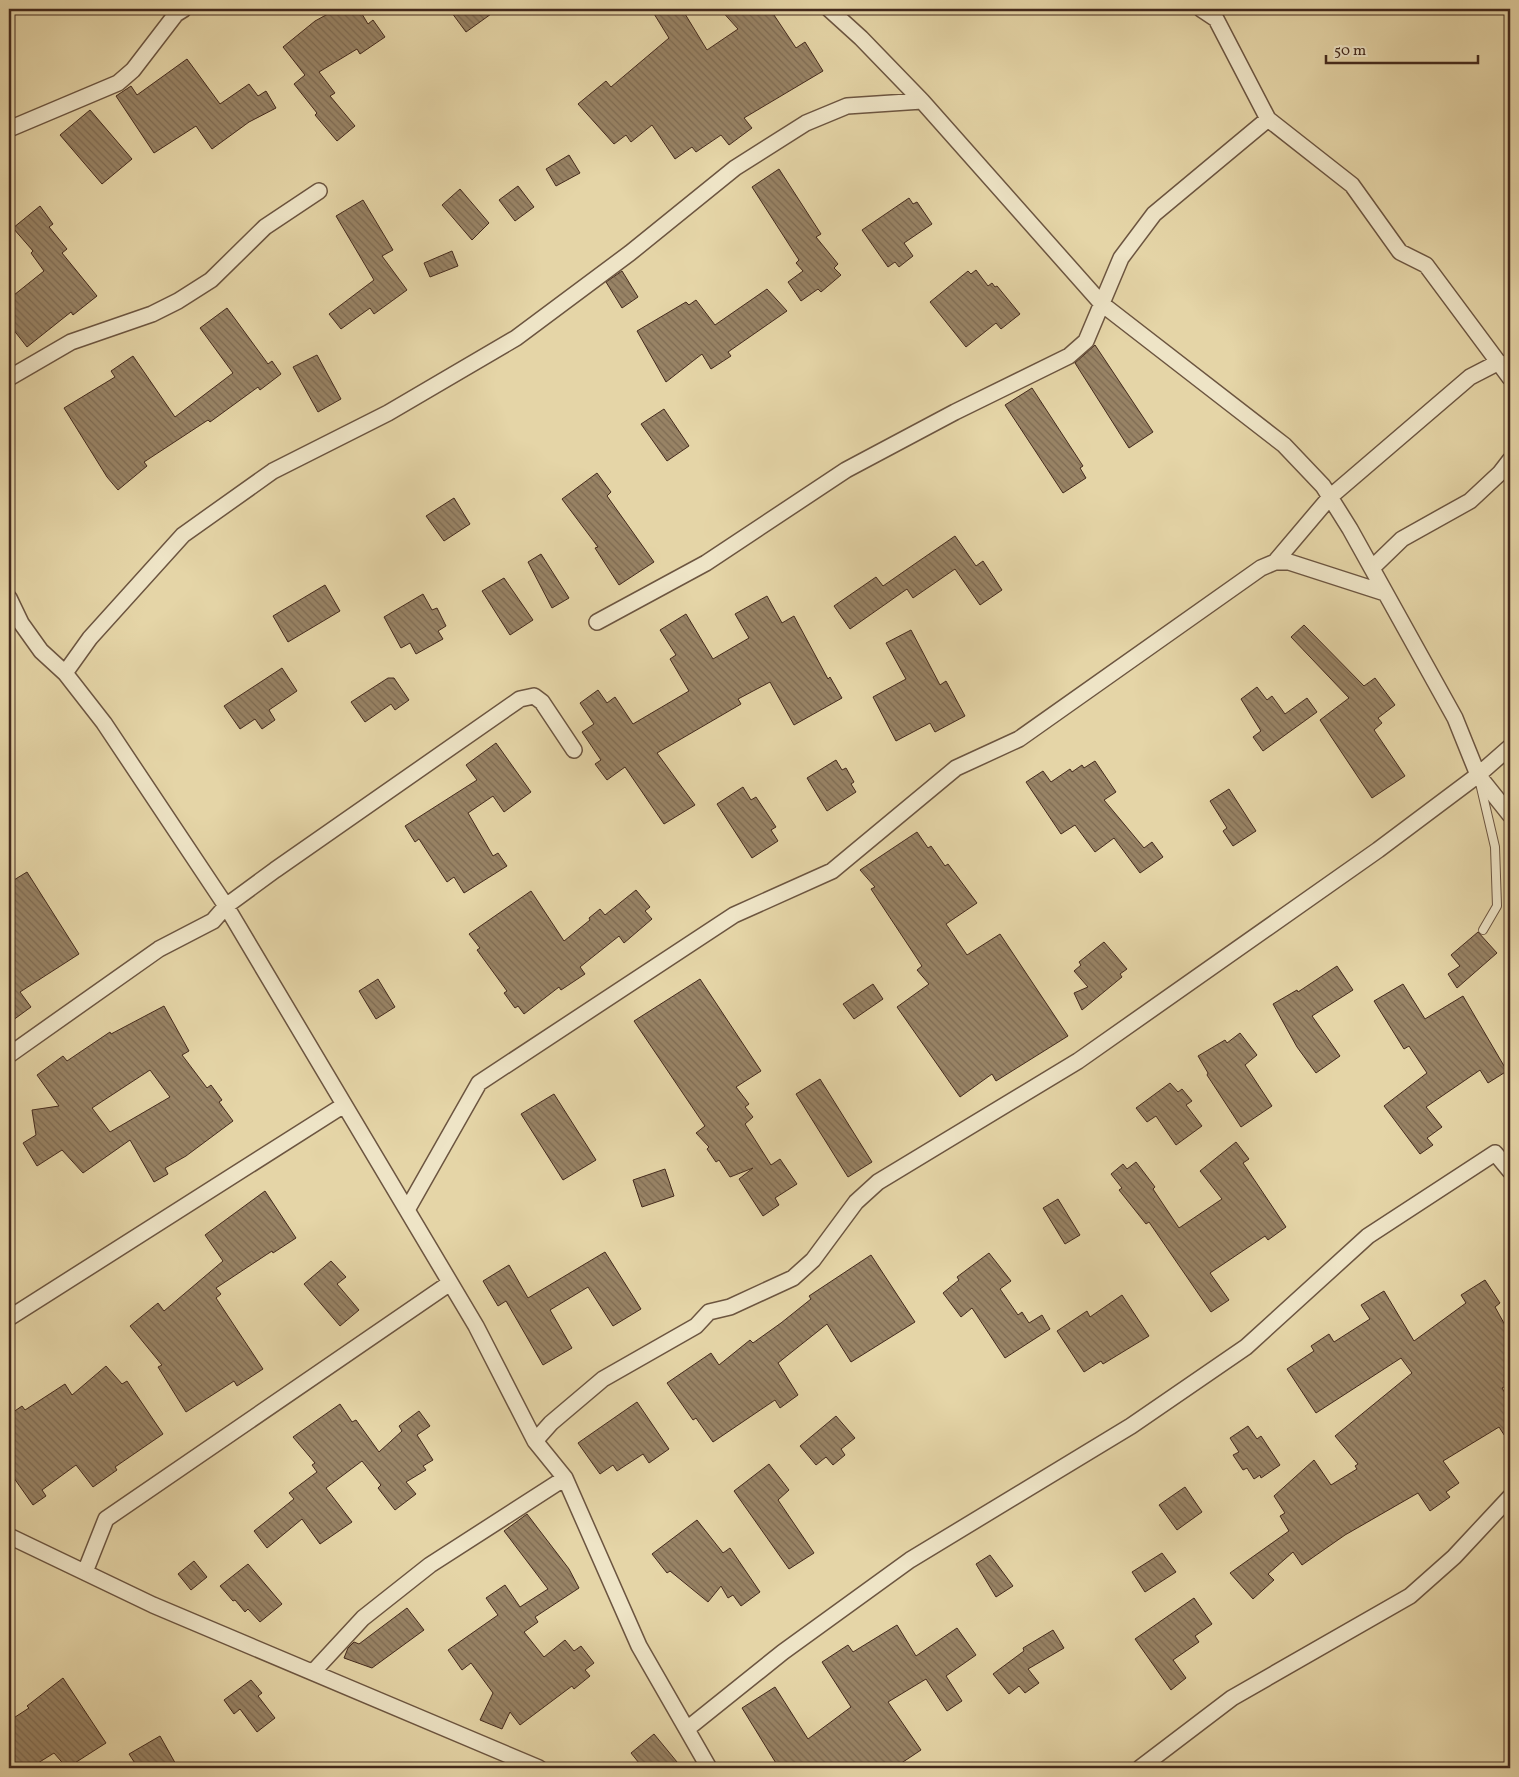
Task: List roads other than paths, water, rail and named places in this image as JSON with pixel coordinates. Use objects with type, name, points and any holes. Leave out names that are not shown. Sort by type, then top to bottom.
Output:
[{"type":"street","points":[[9,129],[118,83],[133,70],[176,14],[184,9]]},
{"type":"street","points":[[829,9],[861,38],[922,101],[1102,304],[1284,445],[1324,486],[1455,718],[1478,775],[1510,815]]},
{"type":"street","points":[[1201,9],[1216,19],[1268,119],[1352,185],[1400,252],[1426,265],[1510,378]]},
{"type":"street","points":[[65,673],[90,638],[183,535],[273,471],[388,413],[516,338],[630,253],[735,168],[806,123],[847,106],[922,101]]},
{"type":"street","points":[[597,622],[706,563],[846,470],[955,412],[1068,356],[1086,341],[1121,258],[1154,214],[1268,119]]},
{"type":"street","points":[[9,378],[71,342],[152,314],[178,301],[211,280],[265,227],[319,191]]},
{"type":"street","points":[[1275,562],[1330,497],[1470,376],[1499,362]]},
{"type":"street","points":[[1372,568],[1402,539],[1470,501],[1500,473],[1510,460]]},
{"type":"street","points":[[407,1210],[479,1082],[734,915],[832,871],[956,768],[1019,739],[1261,568],[1275,562],[1288,562],[1385,593]]},
{"type":"street","points":[[9,598],[21,623],[41,652],[65,673],[104,723],[226,906],[476,1326],[535,1441],[565,1478],[639,1646],[710,1768]]},
{"type":"street","points":[[9,1055],[159,949],[212,921],[226,906],[520,700],[534,696],[542,702],[574,750]]},
{"type":"street","points":[[535,1441],[551,1422],[603,1379],[696,1326],[709,1312],[730,1307],[793,1278],[813,1260],[856,1202],[878,1182],[1078,1062],[1378,850],[1478,775],[1510,747]]},
{"type":"street","points":[[9,1318],[344,1104]]},
{"type":"street","points":[[687,1729],[783,1652],[910,1560],[1131,1426],[1246,1347],[1368,1236],[1394,1218],[1495,1153],[1510,1171]]},
{"type":"street","points":[[85,1572],[106,1519],[450,1283]]},
{"type":"street","points":[[313,1672],[363,1618],[430,1565],[565,1478]]},
{"type":"street","points":[[1140,1768],[1232,1698],[1410,1596],[1454,1557],[1510,1497]]},
{"type":"street","points":[[9,1536],[152,1606],[539,1768]]},
{"type":"lane","points":[[1478,775],[1495,847],[1497,906],[1483,930]]}]
